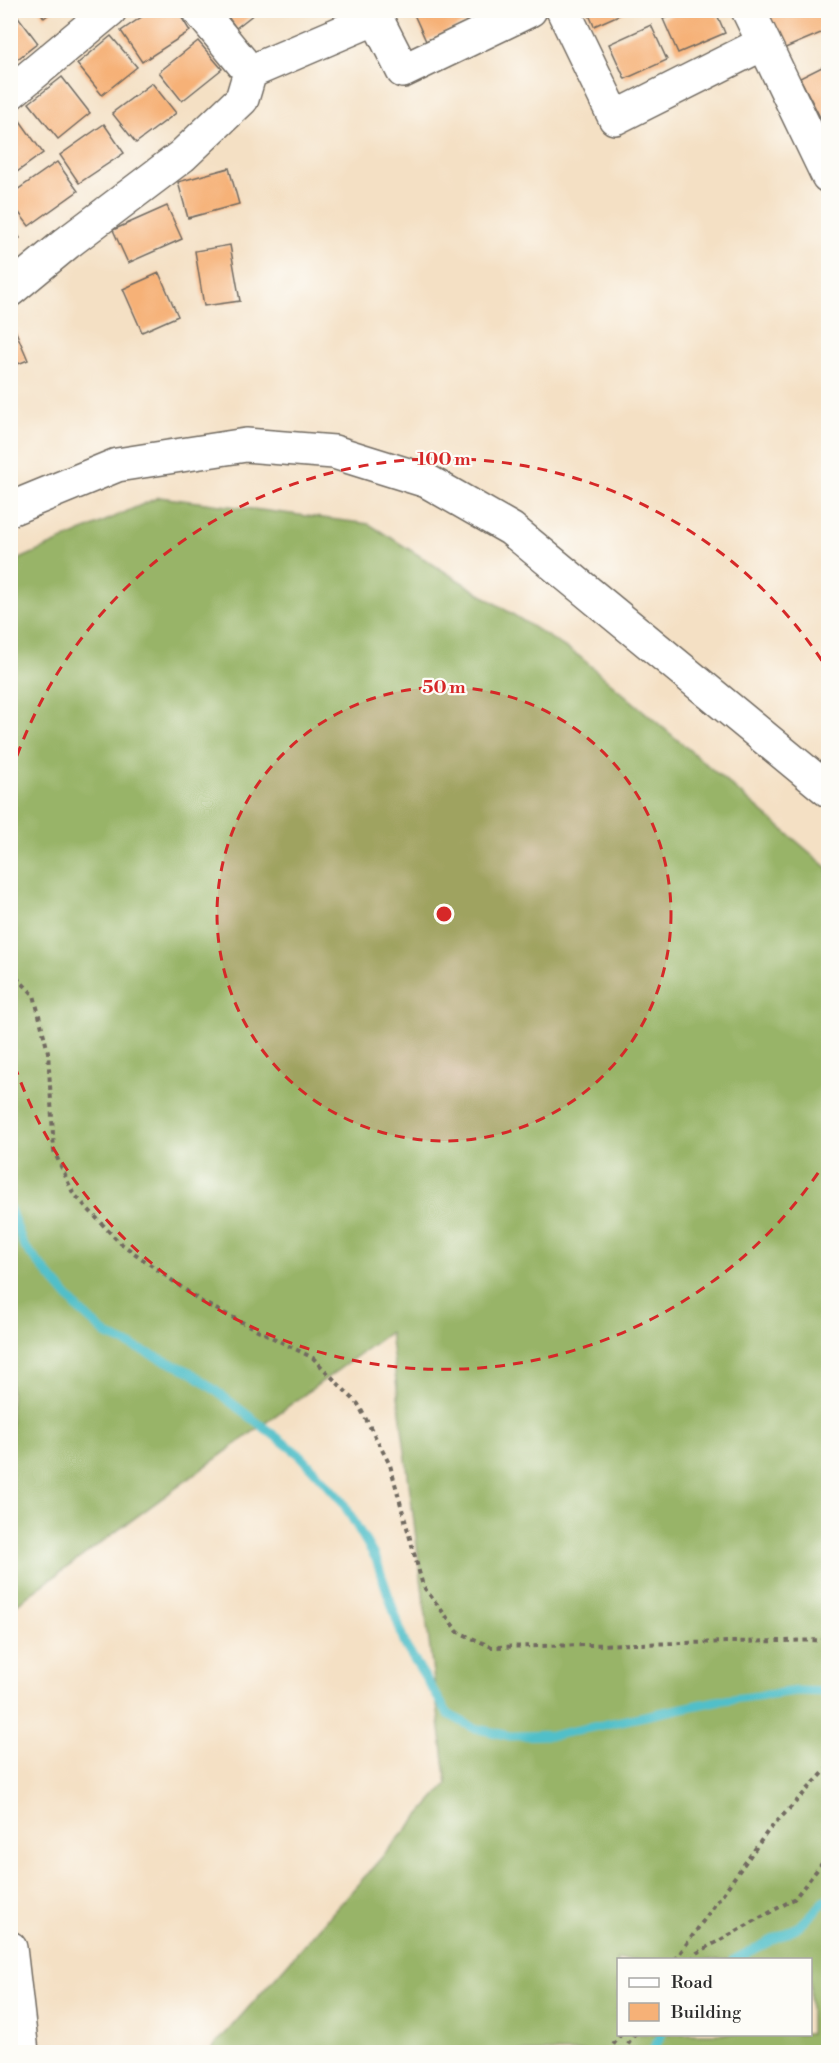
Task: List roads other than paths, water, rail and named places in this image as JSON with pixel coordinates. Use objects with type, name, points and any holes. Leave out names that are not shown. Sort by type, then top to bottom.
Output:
[{"type":"street","points":[[10,93],[110,10]]},
{"type":"street","points":[[199,10],[250,72]]},
{"type":"street","points":[[10,290],[67,243],[182,156],[242,99],[250,72],[374,14],[404,71],[530,10]]},
{"type":"street","points":[[563,10],[615,118],[764,43]]},
{"type":"street","points":[[748,10],[826,162]]},
{"type":"street","points":[[10,509],[117,465],[246,445],[334,452],[427,482],[511,529],[828,790]]},
{"type":"street","points":[[10,1948],[22,2052]]},
{"type":"waterway","points":[[10,1209],[24,1246],[79,1310],[107,1335],[191,1372],[300,1455],[342,1501],[376,1559],[406,1647],[448,1714],[474,1728],[510,1736],[555,1735],[716,1701],[797,1691],[828,1692]]},
{"type":"waterway","points":[[737,1958],[800,1926],[828,1898]]},
{"type":"waterway","points":[[651,2052],[661,2036]]}]
